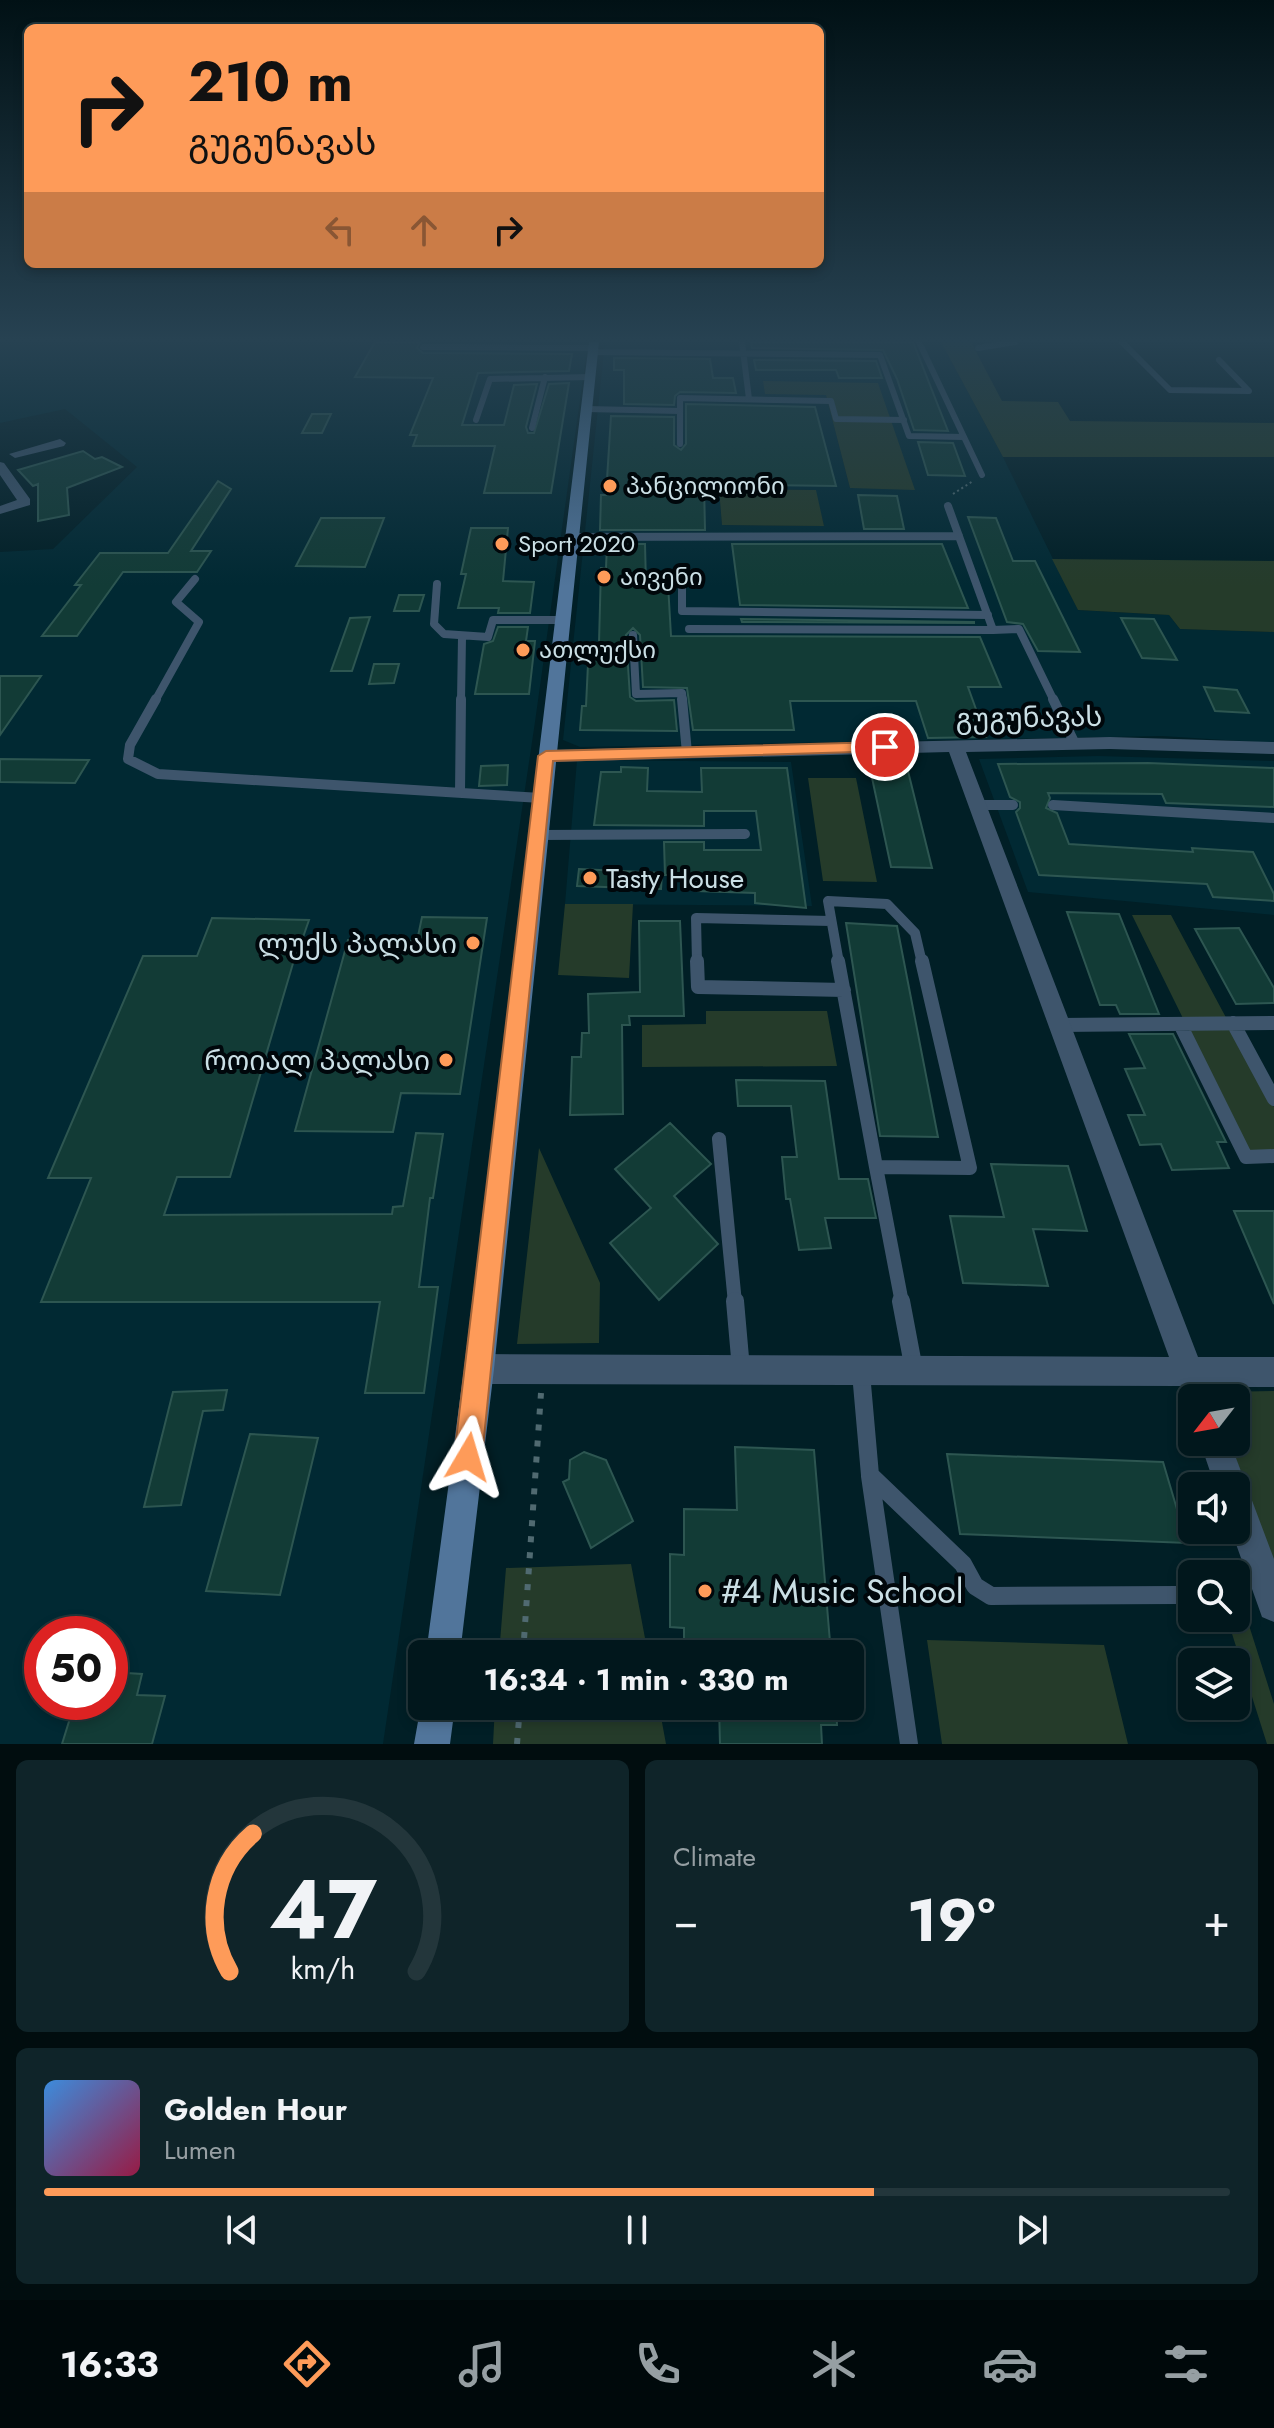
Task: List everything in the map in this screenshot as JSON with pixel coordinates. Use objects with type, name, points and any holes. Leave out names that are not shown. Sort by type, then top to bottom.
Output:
[{"type":"main road","points":[[445,1640],[479,1369],[584,423]]},
{"type":"main road","points":[[432,1744],[435,1720]]},
{"type":"street","points":[[4,443],[15,454]]},
{"type":"street","points":[[0,457],[60,443]]},
{"type":"street","points":[[0,466],[25,502],[0,510]]},
{"type":"street","name":"გუგუნავას","points":[[546,756],[1075,744],[1274,748]]},
{"type":"street","points":[[955,746],[1195,1384]]},
{"type":"street","points":[[479,1369],[914,1371],[1178,1384]]},
{"type":"street","points":[[1201,1384],[1274,1372]]},
{"type":"street","points":[[1250,1539],[1274,1605]]},
{"type":"lane","points":[[532,428],[533,423]]},
{"type":"lane","points":[[680,423],[680,444]]},
{"type":"lane","points":[[905,423],[909,436],[964,437]]},
{"type":"lane","points":[[958,423],[982,475]]},
{"type":"lane","points":[[948,506],[993,630]]},
{"type":"lane","points":[[571,537],[959,536]]},
{"type":"lane","points":[[682,573],[682,611],[988,615]]},
{"type":"lane","points":[[195,579],[176,602],[199,622],[130,745],[128,759],[158,774],[541,798]]},
{"type":"lane","points":[[437,584],[434,624],[444,634],[488,637],[493,620],[561,620]]},
{"type":"lane","points":[[689,629],[1019,629],[1075,744]]},
{"type":"lane","points":[[633,635],[636,694],[682,693],[687,753]]},
{"type":"lane","points":[[460,793],[462,637]]},
{"type":"lane","points":[[977,805],[1013,805]]},
{"type":"lane","points":[[1053,805],[1274,818]]},
{"type":"lane","points":[[537,835],[745,834]]},
{"type":"lane","points":[[876,1167],[970,1168],[915,933],[887,904],[828,901],[876,1167],[914,1371]]},
{"type":"lane","points":[[831,921],[696,918],[698,987],[844,990]]},
{"type":"lane","points":[[1233,1023],[1274,1099]]},
{"type":"lane","points":[[1059,1025],[1274,1023]]},
{"type":"lane","points":[[1180,1024],[1246,1157],[1274,1156]]},
{"type":"lane","points":[[719,1139],[741,1370]]},
{"type":"lane","points":[[861,1370],[870,1475],[909,1744]]},
{"type":"lane","points":[[870,1475],[963,1564],[975,1586],[991,1596],[1178,1595]]},
{"type":"path","points":[[948,506],[948,498],[982,475]]},
{"type":"path","points":[[524,1640],[543,1369]]},
{"type":"path","points":[[517,1744],[519,1720]]},
{"type":"shaded area","points":[[83,423],[577,423],[383,1744],[0,1744],[0,552],[53,549],[137,467]]},
{"type":"shaded area","points":[[596,423],[833,423],[850,488],[867,423],[985,423],[1078,610],[1169,615],[1180,629],[1274,632],[1274,743],[1162,736],[580,747],[563,740]],"holes":[[[719,489],[815,490],[824,526],[722,525]]]},
{"type":"shaded area","points":[[1098,756],[1274,761],[1274,915],[1028,892],[979,759]]},
{"type":"shaded area","points":[[577,760],[791,762],[812,906],[565,904]]},
{"type":"green space","points":[[833,423],[892,423],[915,490],[850,488]]},
{"type":"green space","points":[[985,423],[1274,423],[1274,457],[1003,457]]},
{"type":"green space","points":[[719,489],[816,490],[824,526],[722,525]]},
{"type":"green space","points":[[1052,559],[1274,561],[1274,632],[1180,629],[1169,615],[1078,610]]},
{"type":"green space","points":[[808,778],[856,778],[877,882],[823,881]]},
{"type":"green space","points":[[565,904],[633,904],[629,978],[558,975]]},
{"type":"green space","points":[[1132,915],[1171,915],[1274,1107],[1274,1151],[1249,1152]]},
{"type":"green space","points":[[706,1011],[827,1011],[837,1066],[642,1067],[642,1025],[706,1024]]},
{"type":"green space","points":[[539,1148],[600,1283],[599,1343],[517,1344]]},
{"type":"green space","points":[[1250,1391],[1274,1391],[1274,1568],[1250,1499],[1250,1472],[1240,1472],[1235,1456],[1250,1456]]},
{"type":"green space","points":[[631,1564],[645,1640],[500,1640],[506,1568]]},
{"type":"green space","points":[[1250,1628],[1274,1704],[1274,1744],[1267,1744],[1250,1690],[1250,1648],[1237,1648],[1231,1632],[1250,1632]]},
{"type":"green space","points":[[927,1640],[1104,1645],[1128,1744],[942,1744]]},
{"type":"green space","points":[[494,1720],[662,1720],[666,1744],[493,1744]]},
{"type":"building","points":[[307,423],[327,423],[322,433],[302,433]]},
{"type":"building","points":[[415,423],[527,423],[528,433],[534,433],[537,423],[562,423],[551,493],[484,493],[495,446],[413,446],[417,435],[410,435]]},
{"type":"building","points":[[611,423],[674,423],[674,445],[681,450],[686,444],[686,423],[819,423],[836,486],[704,484],[705,530],[600,530],[601,495],[606,495]]},
{"type":"building","points":[[912,423],[945,423],[948,431],[914,430]]},
{"type":"building","points":[[918,442],[953,443],[965,476],[928,475]]},
{"type":"building","points":[[83,451],[95,459],[102,457],[122,467],[67,488],[69,515],[38,521],[38,484],[33,486],[18,470]]},
{"type":"building","points":[[218,481],[231,489],[191,551],[211,551],[197,572],[123,572],[77,636],[42,636],[81,585],[75,585],[100,553],[168,553]]},
{"type":"building","points":[[858,495],[897,496],[904,529],[864,529]]},
{"type":"building","points":[[968,517],[996,518],[1013,561],[1035,561],[1080,652],[1038,651],[1023,624],[1007,622]]},
{"type":"building","points":[[321,518],[384,518],[365,567],[296,566]]},
{"type":"building","points":[[471,528],[508,528],[503,581],[534,582],[530,613],[498,613],[499,608],[458,608],[466,574],[461,574]]},
{"type":"building","points":[[607,544],[645,544],[646,584],[668,584],[671,636],[980,637],[1001,687],[968,687],[986,737],[928,738],[916,701],[790,701],[794,730],[693,730],[687,688],[643,687],[640,635],[633,628],[626,635],[630,697],[636,701],[674,700],[677,731],[580,730],[582,706],[586,706],[589,643],[599,643],[601,568],[606,568]]},
{"type":"building","points":[[732,544],[942,544],[968,608],[740,605]]},
{"type":"building","points":[[399,595],[424,595],[419,611],[394,611]]},
{"type":"building","points":[[370,617],[352,671],[331,671],[350,618]]},
{"type":"building","points":[[1121,618],[1154,619],[1177,660],[1142,658]]},
{"type":"building","points":[[741,619],[974,622],[974,623],[742,622]]},
{"type":"building","points":[[498,627],[528,627],[526,641],[535,641],[529,694],[475,694],[484,644],[493,641]]},
{"type":"building","points":[[374,664],[399,664],[394,683],[369,684]]},
{"type":"building","points":[[0,676],[41,676],[0,735]]},
{"type":"building","points":[[1204,687],[1237,690],[1249,713],[1215,711]]},
{"type":"building","points":[[0,759],[89,760],[75,783],[0,782]]},
{"type":"building","points":[[868,759],[905,759],[932,868],[891,867]]},
{"type":"building","points":[[1148,763],[1274,768],[1274,807],[1166,803],[1162,794],[1048,793],[1050,798],[1046,808],[1057,813],[1069,844],[1193,852],[1192,848],[1253,852],[1274,894],[1274,901],[1213,897],[1207,884],[1039,875],[1016,812],[1020,802],[1010,797],[998,764]]},
{"type":"building","points":[[508,765],[507,785],[479,786],[481,766]]},
{"type":"building","points":[[621,767],[648,768],[647,791],[702,792],[701,768],[787,768],[806,908],[755,903],[755,893],[696,891],[695,875],[665,875],[664,842],[704,842],[704,850],[761,850],[756,811],[704,811],[704,826],[594,825],[601,772],[621,772]]},
{"type":"building","points":[[579,869],[662,873],[661,889],[577,886]]},
{"type":"building","points":[[1067,912],[1119,914],[1159,1014],[1120,1014],[1116,1005],[1100,1005]]},
{"type":"building","points":[[422,917],[487,918],[460,1094],[401,1093],[393,1132],[295,1131],[348,940],[417,941]]},
{"type":"building","points":[[212,918],[309,920],[299,943],[230,1177],[177,1177],[164,1215],[392,1214],[393,1207],[403,1206],[416,1133],[443,1134],[433,1198],[430,1198],[419,1287],[438,1287],[424,1393],[365,1393],[380,1302],[41,1302],[91,1178],[48,1178],[143,956],[197,956]]},
{"type":"building","points":[[639,921],[680,921],[684,1016],[629,1016],[630,1025],[622,1025],[623,1114],[570,1115],[572,1057],[581,1057],[582,1033],[589,1033],[588,994],[640,992]]},
{"type":"building","points":[[846,923],[897,926],[938,1137],[880,1136]]},
{"type":"building","points":[[1239,928],[1274,988],[1274,1003],[1236,1004],[1195,929]]},
{"type":"building","points":[[1129,1034],[1173,1034],[1226,1142],[1217,1142],[1229,1168],[1172,1170],[1161,1144],[1140,1145],[1128,1115],[1145,1115],[1125,1069],[1145,1068]]},
{"type":"building","points":[[736,1080],[825,1081],[839,1179],[868,1179],[876,1218],[825,1218],[831,1248],[799,1250],[790,1199],[786,1199],[782,1157],[797,1157],[791,1106],[738,1106]]},
{"type":"building","points":[[670,1123],[711,1164],[674,1196],[718,1244],[659,1300],[610,1243],[651,1208],[615,1169]]},
{"type":"building","points":[[991,1164],[1068,1166],[1087,1231],[1033,1229],[1048,1286],[963,1283],[950,1216],[1004,1217]]},
{"type":"building","points":[[1234,1211],[1274,1211],[1274,1304]]},
{"type":"building","points":[[227,1390],[223,1410],[203,1411],[181,1505],[144,1507],[173,1392]]},
{"type":"building","points":[[250,1434],[318,1438],[280,1595],[206,1591]]},
{"type":"building","points":[[735,1447],[814,1450],[830,1640],[684,1640],[684,1628],[670,1627],[670,1554],[684,1555],[684,1509],[737,1510]]},
{"type":"building","points":[[584,1452],[606,1460],[633,1521],[591,1548],[563,1482],[569,1479],[570,1460]]},
{"type":"building","points":[[947,1454],[1163,1462],[1178,1513],[1178,1543],[960,1534]]},
{"type":"building","points":[[128,1673],[142,1674],[137,1695],[165,1696],[152,1744],[62,1744],[69,1720],[128,1720]]},
{"type":"building","points":[[719,1720],[837,1720],[837,1725],[821,1725],[822,1744],[720,1744]]},
{"type":"place","name":"პანცილიონი","points":[[610,486]]},
{"type":"place","name":"Sport 2020","points":[[502,544]]},
{"type":"place","name":"აივენი","points":[[604,577]]},
{"type":"place","name":"ათლუქსი","points":[[523,650]]},
{"type":"place","name":"Tasty House","points":[[590,878]]},
{"type":"place","name":"ლუქს პალასი","points":[[473,943]]},
{"type":"place","name":"როიალ პალასი","points":[[446,1060]]},
{"type":"place","name":"#4 Music School","points":[[705,1591]]},
{"type":"route","points":[[468,1457],[546,756],[885,747]]}]
